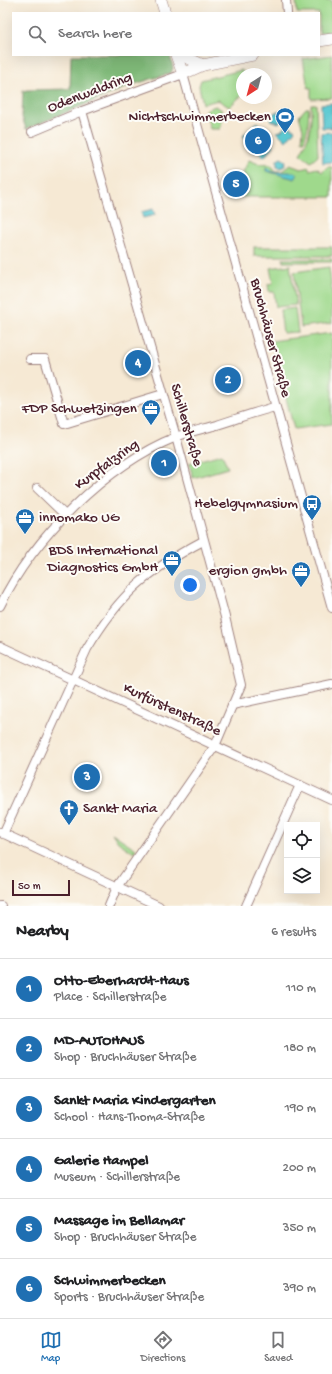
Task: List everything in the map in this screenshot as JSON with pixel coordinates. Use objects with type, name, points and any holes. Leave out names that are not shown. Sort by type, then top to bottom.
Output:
[{"type":"main road","points":[[161,0],[165,12]]},
{"type":"main road","points":[[320,41],[332,39]]},
{"type":"main road","points":[[320,47],[332,46]]},
{"type":"main road","points":[[176,56],[183,74]]},
{"type":"main road","points":[[183,56],[203,65]]},
{"type":"main road","name":"Odenwaldring","points":[[183,74],[203,65],[248,56]]},
{"type":"street","points":[[286,0],[287,12]]},
{"type":"street","name":"Odenwaldring","points":[[32,132],[82,111],[183,74]]},
{"type":"street","name":"Bruchhäuser Straße","points":[[183,74],[332,608]]},
{"type":"street","name":"Schillerstraße","points":[[82,111],[176,437],[203,541],[225,617],[241,685],[215,746],[117,887],[109,906]]},
{"type":"street","points":[[30,359],[45,359],[64,424],[163,394]]},
{"type":"street","name":"Kurpfalzring","points":[[0,606],[20,572],[42,541],[65,515],[98,485],[128,463],[176,437],[275,407]]},
{"type":"street","points":[[37,488],[65,515]]},
{"type":"street","points":[[159,906],[1,833],[87,650],[115,607],[137,584],[172,557],[203,541]]},
{"type":"street","name":"Kurfürstenstraße","points":[[0,646],[332,800]]},
{"type":"street","points":[[232,705],[332,684]]},
{"type":"street","points":[[246,906],[300,785]]},
{"type":"green space","points":[[296,0],[332,0],[332,32],[320,33],[320,12],[297,12]]},
{"type":"green space","points":[[332,55],[332,98],[311,99],[311,88],[308,88],[303,59]]},
{"type":"green space","points":[[71,56],[170,56],[173,68],[171,73],[132,85],[26,129],[22,117],[23,91],[70,89]]},
{"type":"green space","points":[[236,71],[236,101],[229,107],[218,100],[203,104],[199,86],[201,80]]},
{"type":"green space","points":[[311,104],[316,104],[318,156],[311,162],[300,154],[310,130]]},
{"type":"green space","points":[[215,106],[222,110],[220,116],[223,118],[220,129],[210,129],[205,110]]},
{"type":"green space","points":[[306,108],[309,108],[308,127],[304,141],[302,141],[303,129],[299,116]]},
{"type":"green space","points":[[249,160],[259,164],[271,165],[276,171],[282,171],[290,165],[301,169],[309,167],[309,170],[317,168],[322,172],[327,167],[332,167],[332,197],[239,197],[238,193],[248,193],[243,172]]},
{"type":"green space","points":[[254,247],[332,247],[332,256],[254,256]]},
{"type":"green space","points":[[283,259],[332,259],[332,262],[283,262]]},
{"type":"green space","points":[[290,265],[296,305],[276,307],[274,292],[269,292],[268,284],[273,283],[270,268]]},
{"type":"green space","points":[[329,267],[332,290],[332,323],[301,327],[294,272]]},
{"type":"green space","points":[[295,308],[298,332],[283,333],[280,310]]},
{"type":"green space","points":[[332,333],[332,424],[294,429],[271,341]]},
{"type":"green space","points":[[222,454],[228,468],[193,478],[189,463]]},
{"type":"green space","points":[[112,833],[136,849],[134,853],[118,842]]},
{"type":"water","points":[[332,103],[332,128],[322,128],[321,104]]},
{"type":"water","points":[[275,112],[282,114],[282,120],[279,123],[270,120]]},
{"type":"water","points":[[257,122],[265,130],[262,134],[274,146],[264,157],[243,136]]},
{"type":"water","name":"Nichtschwimmerbecken","points":[[287,124],[295,130],[286,141],[277,132],[281,131]]},
{"type":"water","points":[[332,132],[332,162],[323,163],[321,133]]},
{"type":"water","points":[[281,158],[286,161],[284,166],[281,168],[277,166],[278,162],[276,161]]},
{"type":"water","points":[[266,167],[273,172],[294,172],[297,176],[295,179],[266,171]]},
{"type":"water","points":[[153,209],[155,215],[143,218],[141,212]]},
{"type":"place","name":"Nichtschwimmerbecken","points":[[285,134]]},
{"type":"place","name":"Schwimmerbecken","points":[[258,141]]},
{"type":"place","name":"Massage im Bellamar","points":[[236,184]]},
{"type":"place","name":"Galerie Hampel","points":[[138,363]]},
{"type":"place","name":"MD-AUTOHAUS","points":[[228,380]]},
{"type":"place","name":"FDP Schwetzingen","points":[[151,426]]},
{"type":"place","name":"Otto-Eberhardt-Haus","points":[[164,463]]},
{"type":"place","name":"Hebelgymnasium","points":[[312,521]]},
{"type":"place","name":"innomako UG","points":[[25,535]]},
{"type":"place","name":"BDS International Diagnostics GmbH","points":[[172,577]]},
{"type":"place","name":"ergion gmbh","points":[[301,588]]},
{"type":"place","name":"Sankt Maria Kindergarten","points":[[87,777]]},
{"type":"place","name":"Sankt Maria","points":[[69,826]]}]
